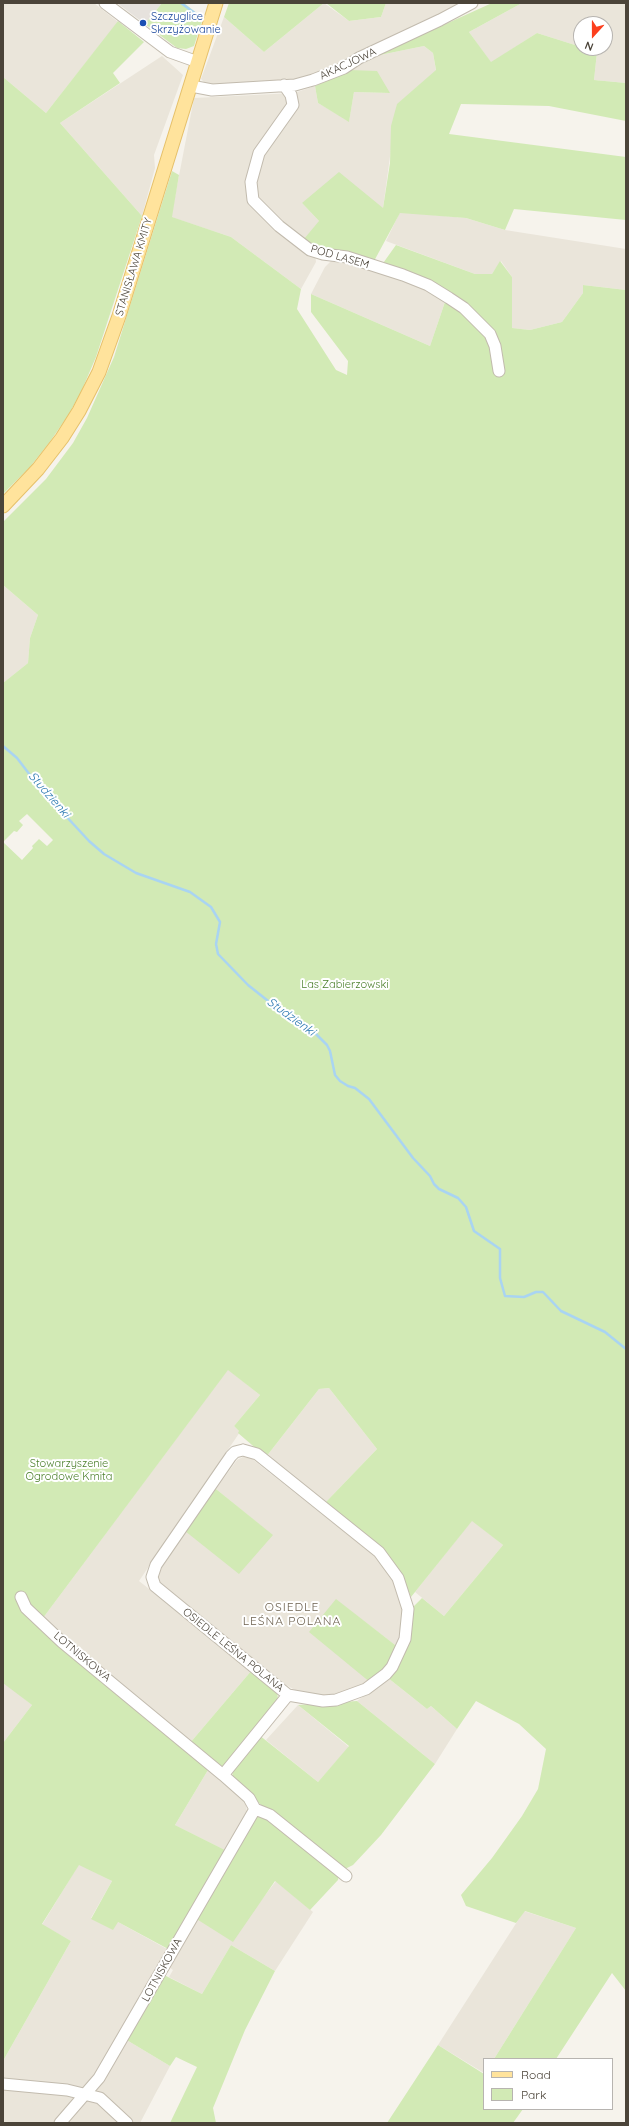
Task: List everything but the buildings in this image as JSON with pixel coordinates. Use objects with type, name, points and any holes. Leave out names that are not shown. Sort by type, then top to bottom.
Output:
[{"type":"main road","name":"STANISŁAWA KMITY","points":[[3,506],[30,479],[55,448],[77,415],[95,380],[119,316],[216,3]]},
{"type":"street","points":[[105,3],[170,52],[198,62]]},
{"type":"street","name":"AKACJOWA","points":[[191,86],[212,90],[295,85],[334,72],[472,3]]},
{"type":"street","name":"POD LASEM","points":[[284,85],[291,95],[293,105],[259,153],[251,182],[253,200],[279,226],[310,250],[347,258],[403,275],[428,285],[464,308],[490,334],[495,346],[499,372]]},
{"type":"street","name":"OSIEDLE LEŚNA POLANA","points":[[240,1450],[251,1451],[257,1454],[379,1552],[398,1578],[406,1599],[407,1630],[402,1648],[392,1667],[373,1685],[358,1693],[336,1700],[323,1701],[288,1695],[158,1590],[153,1582],[153,1572],[156,1565],[231,1456],[240,1450]]},
{"type":"street","name":"LOTNISKOWA","points":[[21,1597],[26,1608],[62,1642],[223,1775],[248,1798],[254,1809],[150,1992],[99,2078],[60,2123]]},
{"type":"street","points":[[223,1775],[288,1695]]},
{"type":"street","points":[[254,1809],[270,1815],[346,1876]]},
{"type":"street","points":[[3,2084],[68,2090],[100,2098],[127,2123]]},
{"type":"shaded area","points":[[3,3],[94,3],[118,22],[46,113],[3,77]]},
{"type":"shaded area","points":[[117,3],[162,3],[145,24]]},
{"type":"shaded area","points":[[324,3],[349,21],[381,17],[386,3],[462,3],[329,72],[296,81],[207,85],[201,79],[224,17],[264,52]]},
{"type":"shaded area","points":[[522,3],[626,3],[626,83],[594,80],[597,56],[613,56],[613,16],[573,16],[573,44],[537,33],[491,63],[469,32]]},
{"type":"shaded area","points":[[424,46],[433,53],[436,71],[397,105],[383,208],[302,203],[319,221],[314,246],[316,262],[301,289],[231,237],[171,217],[194,98],[294,93],[315,86],[318,103],[349,121],[354,92],[389,93],[350,70],[375,56]]},
{"type":"shaded area","points":[[162,56],[183,75],[154,155],[155,168],[142,216],[60,123]]},
{"type":"shaded area","points":[[400,212],[466,218],[505,230],[626,249],[626,290],[583,285],[583,293],[562,322],[530,330],[511,328],[512,277],[501,261],[492,274],[475,274],[386,241]]},
{"type":"shaded area","points":[[339,259],[417,284],[446,299],[430,346],[311,294],[325,267],[332,260]]},
{"type":"shaded area","points":[[3,585],[38,615],[30,638],[28,663],[3,683]]},
{"type":"shaded area","points":[[228,1369],[260,1395],[234,1426],[240,1432],[139,1581],[252,1670],[190,1743],[43,1618]]},
{"type":"shaded area","points":[[329,1388],[377,1449],[324,1504],[266,1457],[319,1389]]},
{"type":"shaded area","points":[[243,1457],[251,1458],[382,1562],[398,1583],[404,1607],[399,1648],[336,1600],[371,1683],[355,1691],[322,1697],[295,1690],[272,1677],[155,1581],[156,1573],[185,1531],[272,1535],[216,1489],[237,1460]]},
{"type":"shaded area","points":[[472,1520],[503,1545],[444,1616],[415,1592]]},
{"type":"shaded area","points":[[388,1678],[427,1709],[431,1706],[457,1729],[435,1764],[357,1701]]},
{"type":"shaded area","points":[[4,1682],[32,1705],[3,1743],[3,1683]]},
{"type":"shaded area","points":[[298,1705],[349,1747],[318,1782],[266,1740]]},
{"type":"shaded area","points":[[208,1770],[246,1802],[247,1815],[227,1851],[175,1825]]},
{"type":"shaded area","points":[[79,1864],[112,1881],[91,1918],[118,1922],[176,1954],[195,1918],[256,1907],[276,1881],[313,1912],[275,1971],[231,1945],[202,1994],[169,1977],[173,1970],[169,1967],[125,2039],[170,2066],[140,2123],[3,2123],[3,2061],[71,1941],[42,1925]]},
{"type":"shaded area","points":[[524,1911],[576,1928],[495,2058],[483,2058],[483,2072],[438,2045]]},
{"type":"green space","points":[[162,3],[184,3],[203,18],[194,46],[186,49],[177,48],[145,24]]},
{"type":"green space","points":[[229,3],[324,3],[264,52],[224,17]]},
{"type":"green space","points":[[326,3],[386,3],[381,17],[349,21]]},
{"type":"green space","points":[[492,3],[522,3],[469,32],[491,62],[537,33],[573,44],[573,56],[597,56],[594,80],[626,83],[626,121],[549,106],[461,104],[449,134],[626,157],[626,220],[514,209],[505,230],[466,218],[400,213],[373,263],[340,251],[314,246],[304,239],[319,221],[302,203],[339,172],[383,208],[390,163],[391,126],[397,104],[436,70],[433,53],[424,46],[375,56]]},
{"type":"green space","points":[[118,21],[144,42],[113,73],[120,83],[60,123],[142,216],[96,357],[81,392],[69,414],[49,443],[30,467],[3,494],[3,77],[46,113]]},
{"type":"green space","points":[[350,70],[377,71],[390,93],[354,92],[349,122],[318,103],[315,86]]},
{"type":"green space","name":"Las Zabierzowski","points":[[172,171],[179,175],[172,217],[231,237],[301,289],[297,309],[336,370],[347,375],[348,361],[311,312],[311,294],[430,346],[446,299],[468,315],[499,352],[466,307],[381,266],[396,245],[475,274],[492,274],[500,261],[512,277],[512,328],[530,330],[562,322],[583,293],[583,285],[626,290],[626,1991],[612,1973],[557,2058],[495,2058],[576,1928],[525,1911],[516,1923],[466,1906],[461,1895],[492,1858],[522,1816],[538,1789],[546,1749],[519,1724],[476,1701],[457,1729],[431,1706],[427,1709],[388,1678],[400,1663],[408,1645],[413,1607],[422,1598],[444,1616],[503,1545],[472,1521],[411,1597],[402,1576],[324,1504],[377,1449],[329,1388],[319,1389],[266,1457],[238,1433],[239,1431],[234,1426],[260,1395],[228,1370],[43,1618],[27,1603],[25,1595],[17,1592],[19,1601],[208,1770],[175,1825],[227,1851],[170,1950],[118,1922],[113,1930],[91,1919],[112,1881],[79,1865],[42,1924],[71,1941],[3,2061],[3,1743],[32,1705],[3,1683],[3,842],[3,683],[28,663],[30,638],[38,615],[3,585],[3,522],[46,479],[73,443],[87,418],[114,357]],"holes":[[[27,814],[53,840],[47,846],[39,839],[22,860],[3,842],[14,831],[17,832],[23,825],[19,821]]]},
{"type":"green space","points":[[216,1489],[273,1535],[239,1574],[185,1531]]},
{"type":"green space","points":[[336,1599],[399,1648],[387,1668],[371,1683],[309,1632]]},
{"type":"green space","points":[[252,1670],[277,1692],[278,1699],[223,1768],[190,1743]]},
{"type":"green space","points":[[357,1701],[435,1764],[381,1835],[353,1865],[345,1869],[260,1804],[234,1780],[232,1772],[259,1735],[318,1782],[349,1746],[298,1705]]},
{"type":"green space","points":[[261,1814],[339,1873],[338,1880],[310,1910],[275,1881],[233,1942],[195,1918],[255,1815]]},
{"type":"green space","points":[[231,1945],[275,1971],[245,2030],[213,2108],[216,2123],[170,2123],[197,2067],[176,2057],[170,2066],[125,2039],[164,1975],[202,1994]]},
{"type":"green space","points":[[438,2045],[483,2073],[483,2110],[522,2110],[513,2123],[387,2123]]},
{"type":"waterway","points":[[181,3],[203,19]]},
{"type":"waterway","name":"Studzienki","points":[[3,746],[17,758],[40,788],[89,841],[104,854],[136,873],[190,892],[211,907],[220,922],[216,944],[218,954],[248,985],[292,1020],[302,1023],[311,1029],[327,1045],[330,1051],[335,1075],[340,1081],[355,1088],[369,1099],[413,1158],[430,1176],[434,1184],[439,1189],[458,1198],[466,1207],[474,1231],[500,1249],[500,1278],[505,1296],[524,1297],[536,1292],[543,1292],[561,1311],[605,1332],[626,1349]]},
{"type":"place","name":"Szczyglice Skrzyżowanie","points":[[143,23]]},
{"type":"district","name":"OSIEDLE LEŚNA POLANA","points":[[292,1614]]},
{"type":"park label","name":"Stowarzyszenie Ogrodowe Kmita","points":[[69,1470]]}]
